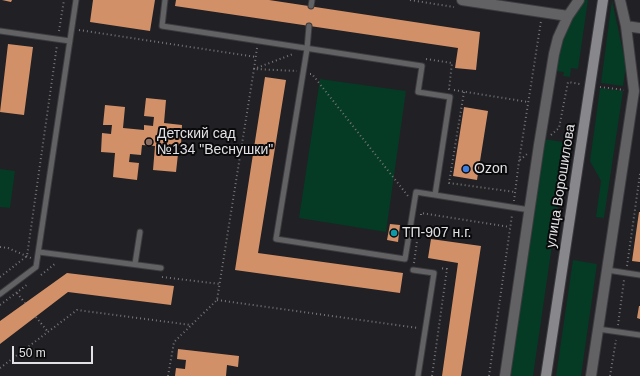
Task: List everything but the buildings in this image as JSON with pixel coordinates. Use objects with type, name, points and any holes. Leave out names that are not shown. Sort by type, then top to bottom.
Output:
[{"type":"main road","name":"улица Ворошилова","points":[[546,376],[603,0]]},
{"type":"street","points":[[462,0],[568,16]]},
{"type":"street","points":[[505,376],[554,54],[558,38],[568,16],[579,0]]},
{"type":"street","points":[[591,376],[636,94],[626,26],[620,0]]},
{"type":"street","points":[[626,26],[640,28]]},
{"type":"lane","points":[[0,294],[36,267],[76,0]]},
{"type":"lane","points":[[165,0],[162,26],[422,66],[418,92],[450,97],[435,195]]},
{"type":"lane","points":[[311,6],[312,0]]},
{"type":"lane","points":[[309,26],[276,239],[405,259],[416,192],[530,210]]},
{"type":"lane","points":[[0,31],[70,41]]},
{"type":"lane","points":[[135,264],[140,232]]},
{"type":"lane","points":[[39,252],[161,268]]},
{"type":"lane","points":[[413,270],[434,273],[418,376]]},
{"type":"lane","points":[[607,270],[640,275]]},
{"type":"lane","points":[[598,329],[640,335]]},
{"type":"path","points":[[0,277],[27,256],[64,0]]},
{"type":"path","points":[[489,376],[519,161],[542,12]]},
{"type":"path","points":[[72,29],[256,57]]},
{"type":"path","points":[[168,376],[174,342],[218,300],[258,41]]},
{"type":"path","points":[[254,69],[306,49]]},
{"type":"path","points":[[254,69],[303,72],[312,74],[414,203],[421,213],[420,220]]},
{"type":"path","points":[[519,161],[559,128],[568,82],[636,94]]},
{"type":"path","points":[[464,92],[449,183],[515,192]]},
{"type":"path","points":[[421,213],[510,227]]},
{"type":"path","points":[[418,235],[414,264],[420,265]]},
{"type":"path","points":[[0,247],[8,248]]},
{"type":"path","points":[[432,376],[447,269],[434,267]]},
{"type":"path","points":[[11,286],[25,303]]},
{"type":"path","points":[[218,300],[425,329]]},
{"type":"path","points":[[0,368],[77,310],[191,325]]},
{"type":"path","points":[[36,317],[48,332]]},
{"type":"green space","points":[[583,0],[588,0],[578,69],[571,68],[570,77],[563,76],[564,72],[555,71],[557,57],[567,28]]},
{"type":"green space","points":[[612,0],[626,66],[623,86],[601,83]]},
{"type":"green space","points":[[320,79],[406,91],[386,232],[299,218]]},
{"type":"green space","points":[[600,88],[623,91],[604,218],[596,217],[601,181],[590,161]]},
{"type":"green space","points":[[543,139],[563,142],[565,156],[533,376],[509,376]]},
{"type":"green space","points":[[0,169],[15,171],[10,208],[0,207]]},
{"type":"green space","points":[[573,260],[597,264],[581,376],[556,376]]},
{"type":"place","name":"Детский сад №134 \"Веснушки\"","points":[[149,142]]},
{"type":"place","name":"Ozon","points":[[466,169]]},
{"type":"place","name":"ТП-907 н.г.","points":[[394,233]]}]
